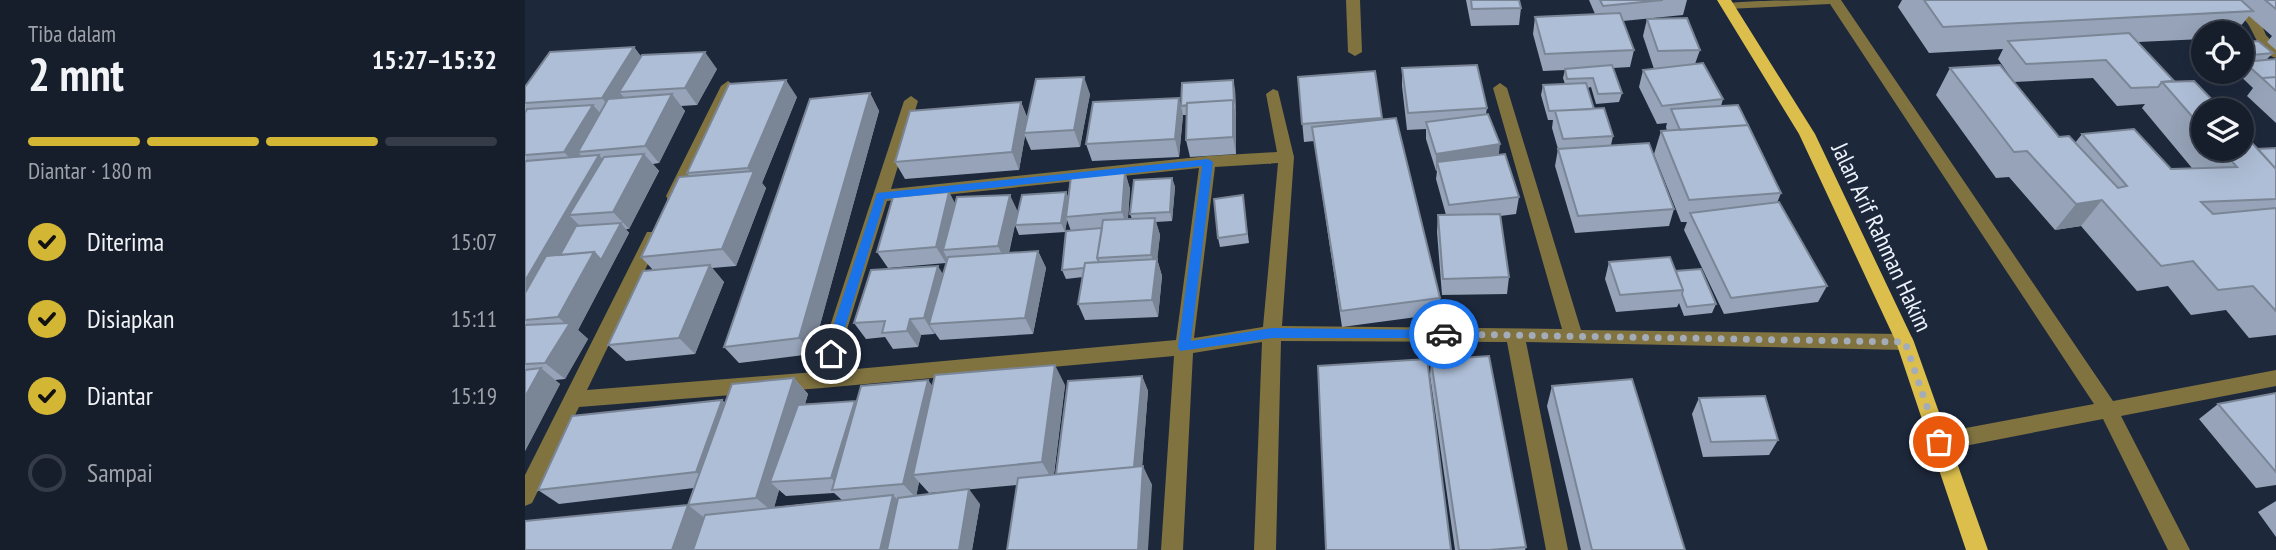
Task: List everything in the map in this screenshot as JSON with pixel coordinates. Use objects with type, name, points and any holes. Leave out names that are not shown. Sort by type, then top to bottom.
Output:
[{"type":"main road","name":"Jalan Arif Rahman Hakim","points":[[1726,3],[1807,134],[1905,342],[1976,550]]},
{"type":"street","points":[[1353,0],[1356,52]]},
{"type":"street","points":[[1726,3],[1828,0]]},
{"type":"street","points":[[1834,0],[2109,411],[2179,550]]},
{"type":"street","points":[[2230,0],[2253,22],[2260,37],[2276,54]]},
{"type":"street","points":[[525,495],[728,86]]},
{"type":"street","points":[[1500,88],[1574,337]]},
{"type":"street","points":[[1265,550],[1272,333],[1286,157],[1273,94]]},
{"type":"street","points":[[822,380],[911,101]]},
{"type":"street","points":[[881,196],[1208,162],[1286,157]]},
{"type":"street","points":[[1171,550],[1184,347],[1208,162]]},
{"type":"street","points":[[574,399],[822,380],[1184,347],[1272,333],[1515,334],[1905,342]]},
{"type":"street","points":[[1515,334],[1557,550]]},
{"type":"street","points":[[1939,442],[2276,378]]},
{"type":"building","points":[[1471,0],[1519,0],[1521,8],[1472,9]]},
{"type":"building","points":[[1600,0],[1663,0],[1603,6]]},
{"type":"building","points":[[1924,0],[2241,0],[2253,11],[1943,27]]},
{"type":"building","points":[[2265,0],[2276,0],[2276,9]]},
{"type":"building","points":[[1620,13],[1634,50],[1545,54],[1535,17]]},
{"type":"building","points":[[1687,18],[1700,50],[1658,51],[1647,19]]},
{"type":"building","points":[[2129,33],[2174,81],[2162,82],[2158,87],[2131,88],[2106,60],[2026,64],[2008,41]]},
{"type":"building","points":[[2254,41],[2258,41],[2273,53],[2254,55]]},
{"type":"building","points":[[634,47],[602,98],[525,103],[525,87],[550,52]]},
{"type":"building","points":[[705,52],[685,88],[619,92],[642,55]]},
{"type":"building","points":[[2276,59],[2276,77],[2263,79],[2254,71],[2254,61]]},
{"type":"building","points":[[1703,63],[1723,99],[1662,106],[1643,70]]},
{"type":"building","points":[[1477,65],[1487,108],[1408,113],[1402,68]]},
{"type":"building","points":[[1612,65],[1622,93],[1598,94],[1593,78],[1567,79],[1565,69]]},
{"type":"building","points":[[2000,65],[2059,137],[2069,136],[2118,188],[2127,186],[2082,134],[2134,129],[2171,169],[2237,167],[2232,161],[2254,161],[2254,145],[2276,169],[2276,199],[2201,202],[2213,214],[2276,208],[2276,311],[2253,286],[2218,290],[2193,261],[2161,266],[2102,200],[2076,204],[2027,151],[2014,152],[1950,68]]},
{"type":"building","points":[[1375,71],[1382,118],[1302,124],[1298,77]]},
{"type":"building","points":[[1084,77],[1074,130],[1024,133],[1036,79]]},
{"type":"building","points":[[2276,77],[2276,91],[2262,78]]},
{"type":"building","points":[[786,80],[748,168],[687,173],[729,84]]},
{"type":"building","points":[[1233,80],[1234,102],[1187,103],[1181,106],[1182,83]]},
{"type":"building","points":[[2191,81],[2191,84],[2197,84],[2210,98],[2191,98],[2191,115],[2162,82]]},
{"type":"building","points":[[1586,83],[1594,109],[1549,111],[1543,85]]},
{"type":"building","points":[[870,93],[799,338],[724,347],[810,99]]},
{"type":"building","points":[[672,94],[645,146],[578,152],[608,99]]},
{"type":"building","points":[[1179,98],[1175,139],[1086,144],[1093,102]]},
{"type":"building","points":[[1233,100],[1233,137],[1186,140],[1187,103]]},
{"type":"building","points":[[1021,102],[1012,152],[895,162],[910,111]]},
{"type":"building","points":[[593,105],[564,152],[525,155],[527,109]]},
{"type":"building","points":[[1738,105],[1748,125],[1680,130],[1671,109]]},
{"type":"building","points":[[1604,108],[1613,136],[1563,139],[1555,111]]},
{"type":"building","points":[[1488,114],[1500,144],[1436,154],[1426,122]]},
{"type":"building","points":[[1396,118],[1440,298],[1341,311],[1312,127]]},
{"type":"building","points":[[1748,125],[1781,193],[1689,200],[1661,131]]},
{"type":"building","points":[[1649,143],[1674,209],[1578,216],[1558,149]]},
{"type":"building","points":[[2276,148],[2276,169],[2258,149]]},
{"type":"building","points":[[644,154],[613,212],[569,215],[604,157]]},
{"type":"building","points":[[1505,154],[1519,197],[1449,205],[1437,162]]},
{"type":"building","points":[[599,155],[525,281],[526,161]]},
{"type":"building","points":[[754,171],[722,249],[641,257],[679,177]]},
{"type":"building","points":[[1125,172],[1122,212],[1066,217],[1071,177]]},
{"type":"building","points":[[1172,178],[1170,212],[1130,214],[1134,180]]},
{"type":"building","points":[[949,192],[936,247],[877,252],[893,197]]},
{"type":"building","points":[[1066,192],[1061,223],[1015,225],[1022,195]]},
{"type":"building","points":[[1010,195],[998,246],[943,250],[957,197]]},
{"type":"building","points":[[1243,195],[1247,234],[1218,238],[1214,199]]},
{"type":"building","points":[[1779,202],[1827,286],[1731,298],[1690,213]]},
{"type":"building","points":[[1500,214],[1509,277],[1443,279],[1438,215]]},
{"type":"building","points":[[1155,218],[1151,255],[1097,258],[1103,220]]},
{"type":"building","points":[[621,223],[601,260],[594,252],[560,255],[576,226]]},
{"type":"building","points":[[1102,228],[1097,258],[1099,262],[1085,263],[1084,268],[1062,270],[1066,231]]},
{"type":"building","points":[[1038,251],[1025,318],[929,324],[948,257]]},
{"type":"building","points":[[594,252],[558,317],[525,320],[525,293],[546,256]]},
{"type":"building","points":[[1670,257],[1683,290],[1620,295],[1609,262]]},
{"type":"building","points":[[1157,259],[1152,300],[1078,304],[1085,263]]},
{"type":"building","points":[[710,265],[679,338],[608,345],[643,271]]},
{"type":"building","points":[[938,266],[924,318],[910,319],[907,331],[882,333],[885,321],[854,323],[871,270]]},
{"type":"building","points":[[1701,269],[1716,304],[1687,307],[1676,271]]},
{"type":"building","points":[[570,323],[545,363],[525,364],[525,325]]},
{"type":"building","points":[[1489,356],[1526,547],[1459,550],[1431,360]]},
{"type":"building","points":[[1427,359],[1451,550],[1326,550],[1318,366]]},
{"type":"building","points":[[1055,365],[1042,462],[913,475],[935,375]]},
{"type":"building","points":[[541,368],[525,397],[525,370]]},
{"type":"building","points":[[1142,376],[1134,467],[1056,474],[1068,381]]},
{"type":"building","points":[[794,378],[756,498],[688,505],[732,384]]},
{"type":"building","points":[[1632,379],[1685,550],[1592,550],[1552,386]]},
{"type":"building","points":[[928,380],[903,484],[832,490],[861,386]]},
{"type":"building","points":[[2276,393],[2276,472],[2218,404]]},
{"type":"building","points":[[1765,396],[1778,440],[1711,442],[1699,398]]},
{"type":"building","points":[[722,400],[696,472],[538,490],[572,416]]},
{"type":"building","points":[[855,401],[831,478],[770,482],[798,405]]},
{"type":"building","points":[[1143,466],[1138,550],[1007,550],[1018,478]]},
{"type":"building","points":[[969,489],[959,550],[887,550],[898,498]]},
{"type":"building","points":[[893,495],[880,550],[693,550],[705,515]]},
{"type":"building","points":[[688,505],[672,550],[525,550],[525,521]]},
{"type":"way so far","points":[[1444,334],[1905,342],[1939,442]]},
{"type":"route","points":[[831,354],[881,196],[1208,162],[1184,347],[1272,333],[1444,334]]}]
